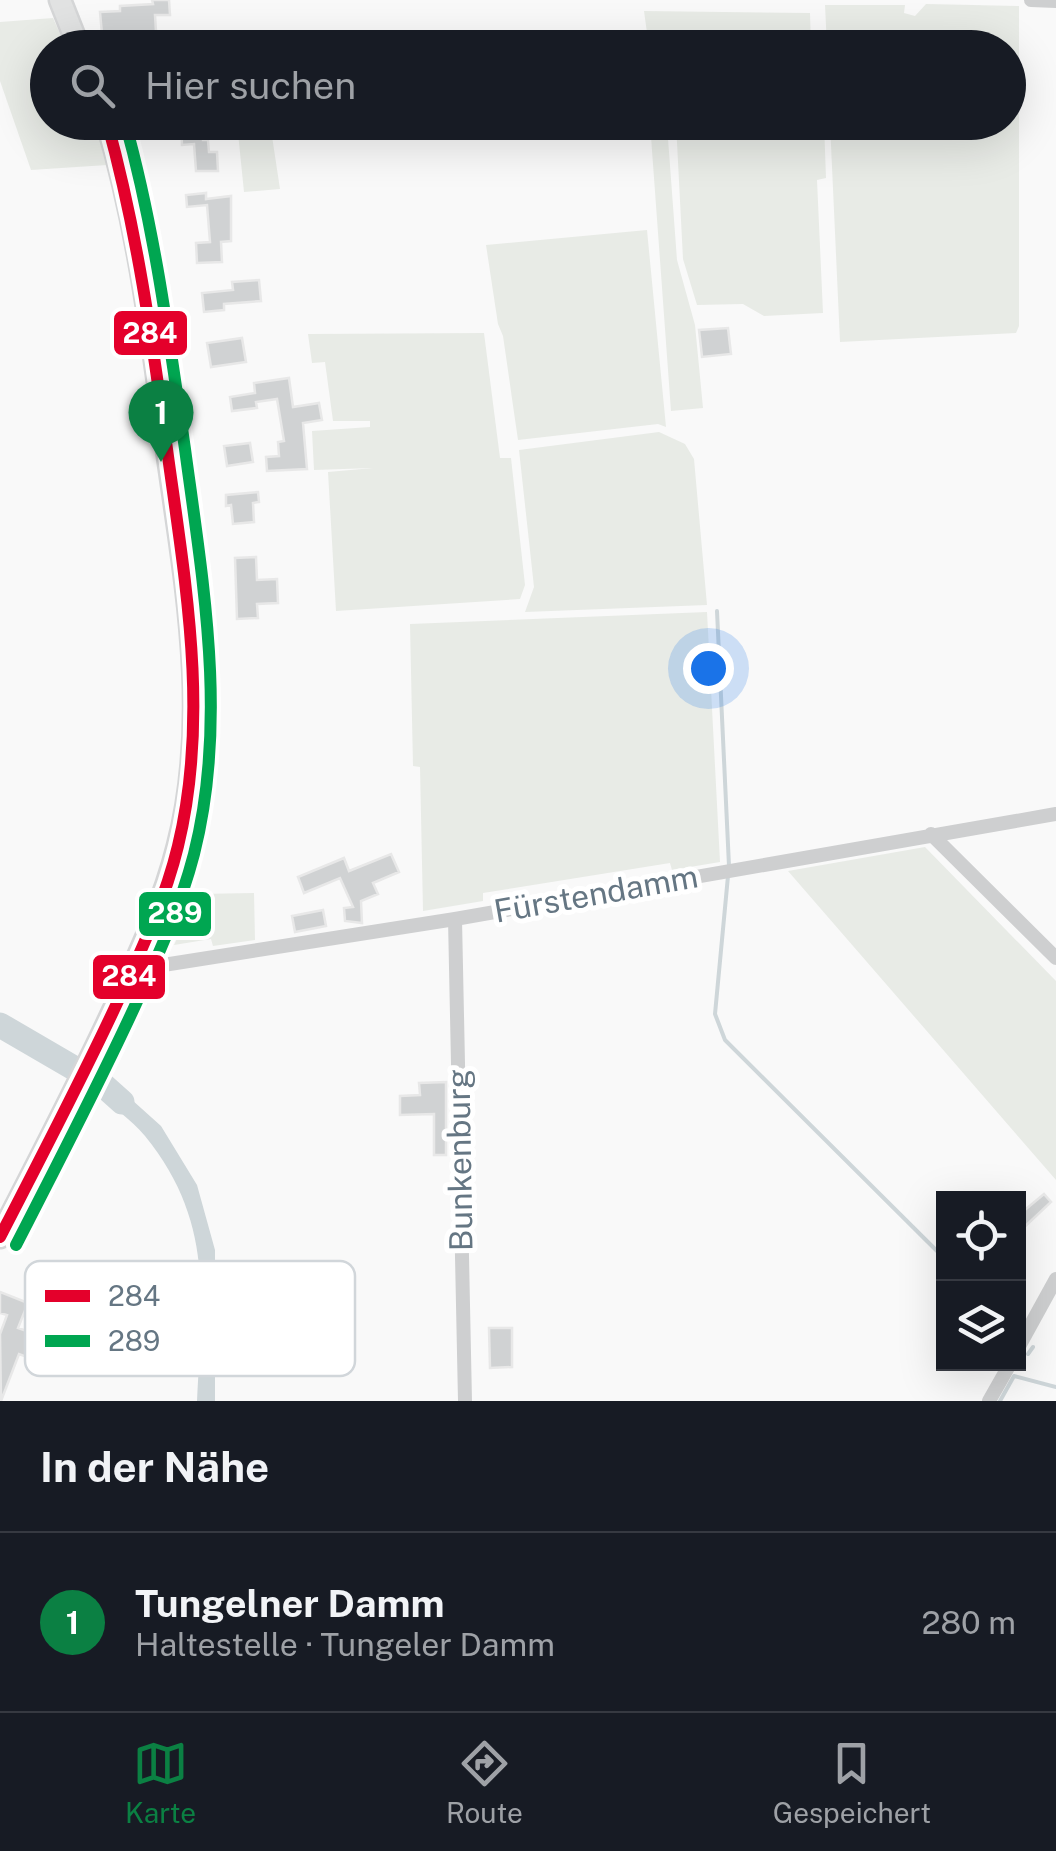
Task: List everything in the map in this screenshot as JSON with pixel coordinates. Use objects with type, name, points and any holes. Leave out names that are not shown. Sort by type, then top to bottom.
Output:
[{"type":"street","points":[[60,0],[72,30]]},
{"type":"street","points":[[1031,0],[1056,0]]},
{"type":"street","points":[[0,1237],[136,962],[167,884],[186,812],[195,755],[193,650],[144,275],[113,140]]},
{"type":"street","name":"Fürstendamm","points":[[136,962],[158,966],[455,919],[1056,814]]},
{"type":"street","points":[[931,834],[1056,958]]},
{"type":"street","name":"Bunkenburg","points":[[455,919],[464,1401]]},
{"type":"street","points":[[1026,1333],[1056,1278]]},
{"type":"street","points":[[989,1401],[1006,1371]]},
{"type":"shaded area","points":[[926,4],[1019,6],[1019,30],[826,30],[825,5],[905,5],[904,13],[915,16]]},
{"type":"shaded area","points":[[644,11],[810,13],[810,30],[647,30]]},
{"type":"shaded area","points":[[53,18],[58,30],[30,30],[30,140],[100,140],[107,165],[31,170],[0,81],[0,22]]},
{"type":"shaded area","points":[[239,140],[273,140],[280,189],[244,192]]},
{"type":"shaded area","points":[[651,140],[668,140],[677,260],[695,325],[703,408],[671,411]]},
{"type":"shaded area","points":[[677,140],[825,140],[826,178],[817,180],[823,313],[764,316],[743,304],[697,305],[683,259]]},
{"type":"shaded area","points":[[831,140],[1019,140],[1016,333],[840,342]]},
{"type":"shaded area","points":[[647,230],[666,427],[658,424],[518,440],[486,245]]},
{"type":"shaded area","points":[[484,333],[500,458],[511,458],[525,585],[520,599],[336,611],[328,472],[373,468],[314,470],[312,431],[370,427],[370,421],[333,421],[325,362],[312,363],[308,334]]},
{"type":"shaded area","points":[[659,432],[685,444],[694,459],[707,605],[525,612],[534,587],[519,450]]},
{"type":"shaded area","points":[[707,612],[720,862],[672,870],[670,863],[483,893],[483,901],[423,911],[420,767],[413,766],[410,624]]},
{"type":"shaded area","points":[[925,847],[1056,981],[1056,1180],[788,871]]},
{"type":"shaded area","points":[[254,893],[255,940],[213,946],[211,939],[174,945],[197,894]]},
{"type":"shaded area","points":[[102,1073],[161,1126],[197,1185],[215,1261],[199,1261],[183,1199],[145,1136],[93,1090]]},
{"type":"shaded area","points":[[198,1376],[215,1376],[215,1401],[197,1401]]},
{"type":"building","points":[[152,0],[169,0],[170,15],[155,15],[156,30],[102,30],[100,12],[153,4]]},
{"type":"building","points":[[182,140],[208,140],[209,152],[217,152],[218,171],[196,171],[194,144],[182,145]]},
{"type":"building","points":[[206,193],[206,199],[231,196],[231,241],[221,242],[222,262],[197,263],[196,243],[210,242],[207,205],[187,207],[186,195]]},
{"type":"building","points":[[259,280],[261,301],[224,304],[224,310],[204,312],[202,293],[233,290],[232,282]]},
{"type":"building","points":[[728,328],[731,354],[702,357],[699,330]]},
{"type":"building","points":[[242,338],[246,362],[211,367],[207,343]]},
{"type":"building","points":[[289,378],[293,407],[319,403],[322,420],[303,423],[307,469],[267,471],[266,457],[279,456],[278,442],[284,441],[277,399],[256,402],[257,408],[232,411],[230,397],[255,393],[254,383]]},
{"type":"building","points":[[250,443],[253,462],[227,466],[224,446]]},
{"type":"building","points":[[258,492],[259,502],[253,503],[254,522],[233,524],[226,495]]},
{"type":"building","points":[[256,557],[257,580],[277,579],[278,603],[257,604],[258,618],[237,619],[235,558]]},
{"type":"building","points":[[391,854],[399,872],[373,883],[378,894],[361,901],[362,923],[345,921],[344,908],[353,907],[340,878],[304,893],[298,877],[344,858],[349,871]]},
{"type":"building","points":[[323,910],[326,926],[295,932],[292,916]]},
{"type":"building","points":[[446,1082],[446,1155],[434,1155],[434,1114],[400,1115],[400,1096],[420,1095],[419,1083]]},
{"type":"building","points":[[1044,1194],[1051,1202],[1026,1225],[1026,1209]]},
{"type":"building","points":[[0,1292],[25,1302],[18,1328],[25,1330],[25,1356],[19,1354],[1,1401],[0,1334],[7,1315],[0,1313]]},
{"type":"building","points":[[489,1328],[512,1328],[512,1367],[490,1368]]},
{"type":"waterway","points":[[717,611],[729,866]]},
{"type":"waterway","points":[[728,876],[715,1014],[725,1040],[936,1250]]},
{"type":"waterway","points":[[0,1025],[103,1085],[122,1102]]},
{"type":"waterway","points":[[1028,1354],[1033,1347]]},
{"type":"waterway","points":[[1000,1401],[1014,1376],[1056,1387]]},
{"type":"transit line","name":"284","points":[[0,1237],[104,1031],[159,906],[178,846],[192,747],[191,648],[181,548],[143,285],[111,140]]},
{"type":"transit line","name":"289","points":[[16,1245],[143,989],[182,894],[204,804],[211,702],[205,601],[160,285],[129,140]]},
{"type":"place","name":"Tungelner Damm","points":[[161,462]]}]
